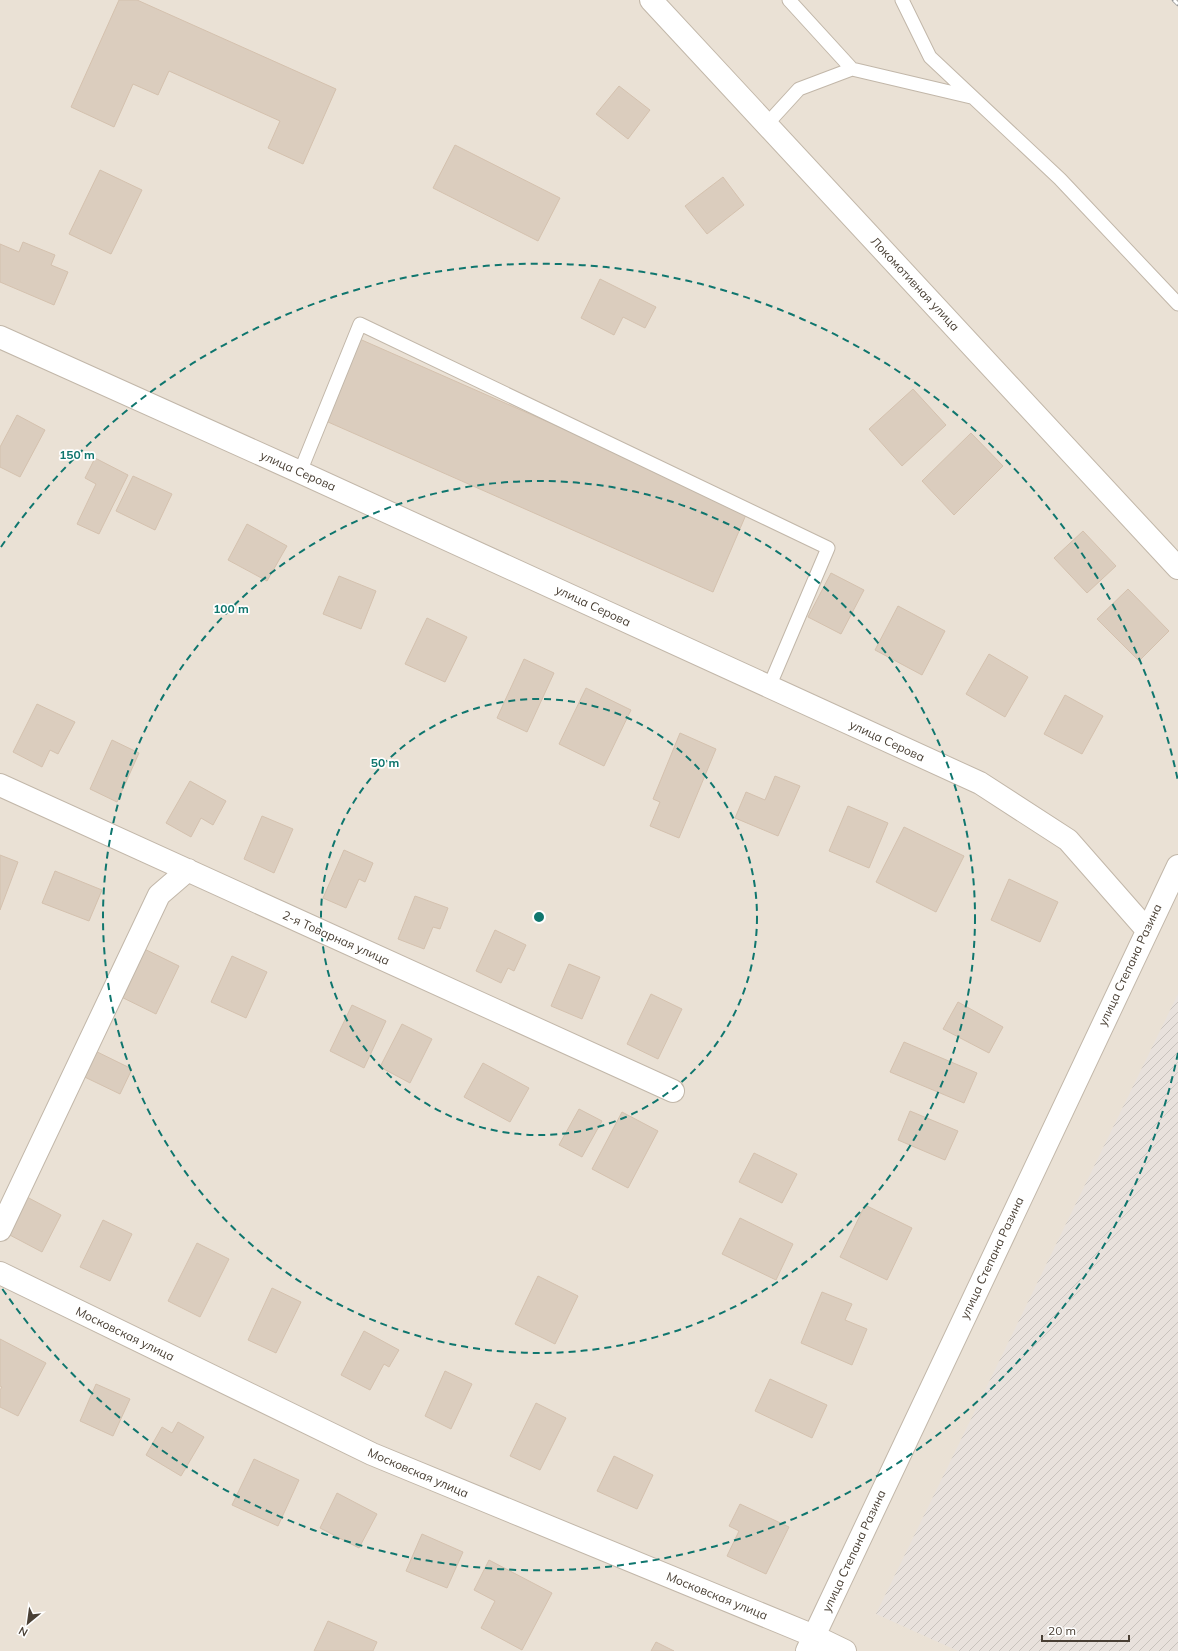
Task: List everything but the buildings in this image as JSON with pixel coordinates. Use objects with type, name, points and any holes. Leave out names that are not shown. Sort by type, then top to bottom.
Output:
[{"type":"street","name":"Локомотивная улица","points":[[651,0],[1178,568]]},
{"type":"street","name":"улица Серова","points":[[0,337],[300,472],[980,783],[1068,840],[1147,930]]},
{"type":"street","name":"2-я Товарная улица","points":[[0,785],[673,1091]]},
{"type":"street","name":"улица Степана Разина","points":[[811,1644],[1178,866]]},
{"type":"street","points":[[0,1230],[159,895],[188,870]]},
{"type":"street","name":"Московская улица","points":[[0,1273],[372,1454],[811,1644],[845,1651]]},
{"type":"lane","points":[[789,0],[852,69],[973,98]]},
{"type":"lane","points":[[902,0],[930,57],[1060,179],[1178,304]]},
{"type":"lane","points":[[767,124],[800,89],[852,69]]},
{"type":"lane","points":[[300,472],[360,324],[828,548],[769,687]]},
{"type":"shaded area","points":[[0,0],[1178,0],[1178,1651],[0,1651]]},
{"type":"shaded area","points":[[1178,994],[1178,1651],[958,1651],[876,1614]]},
{"type":"railway","points":[[1174,0],[1178,4]]}]
